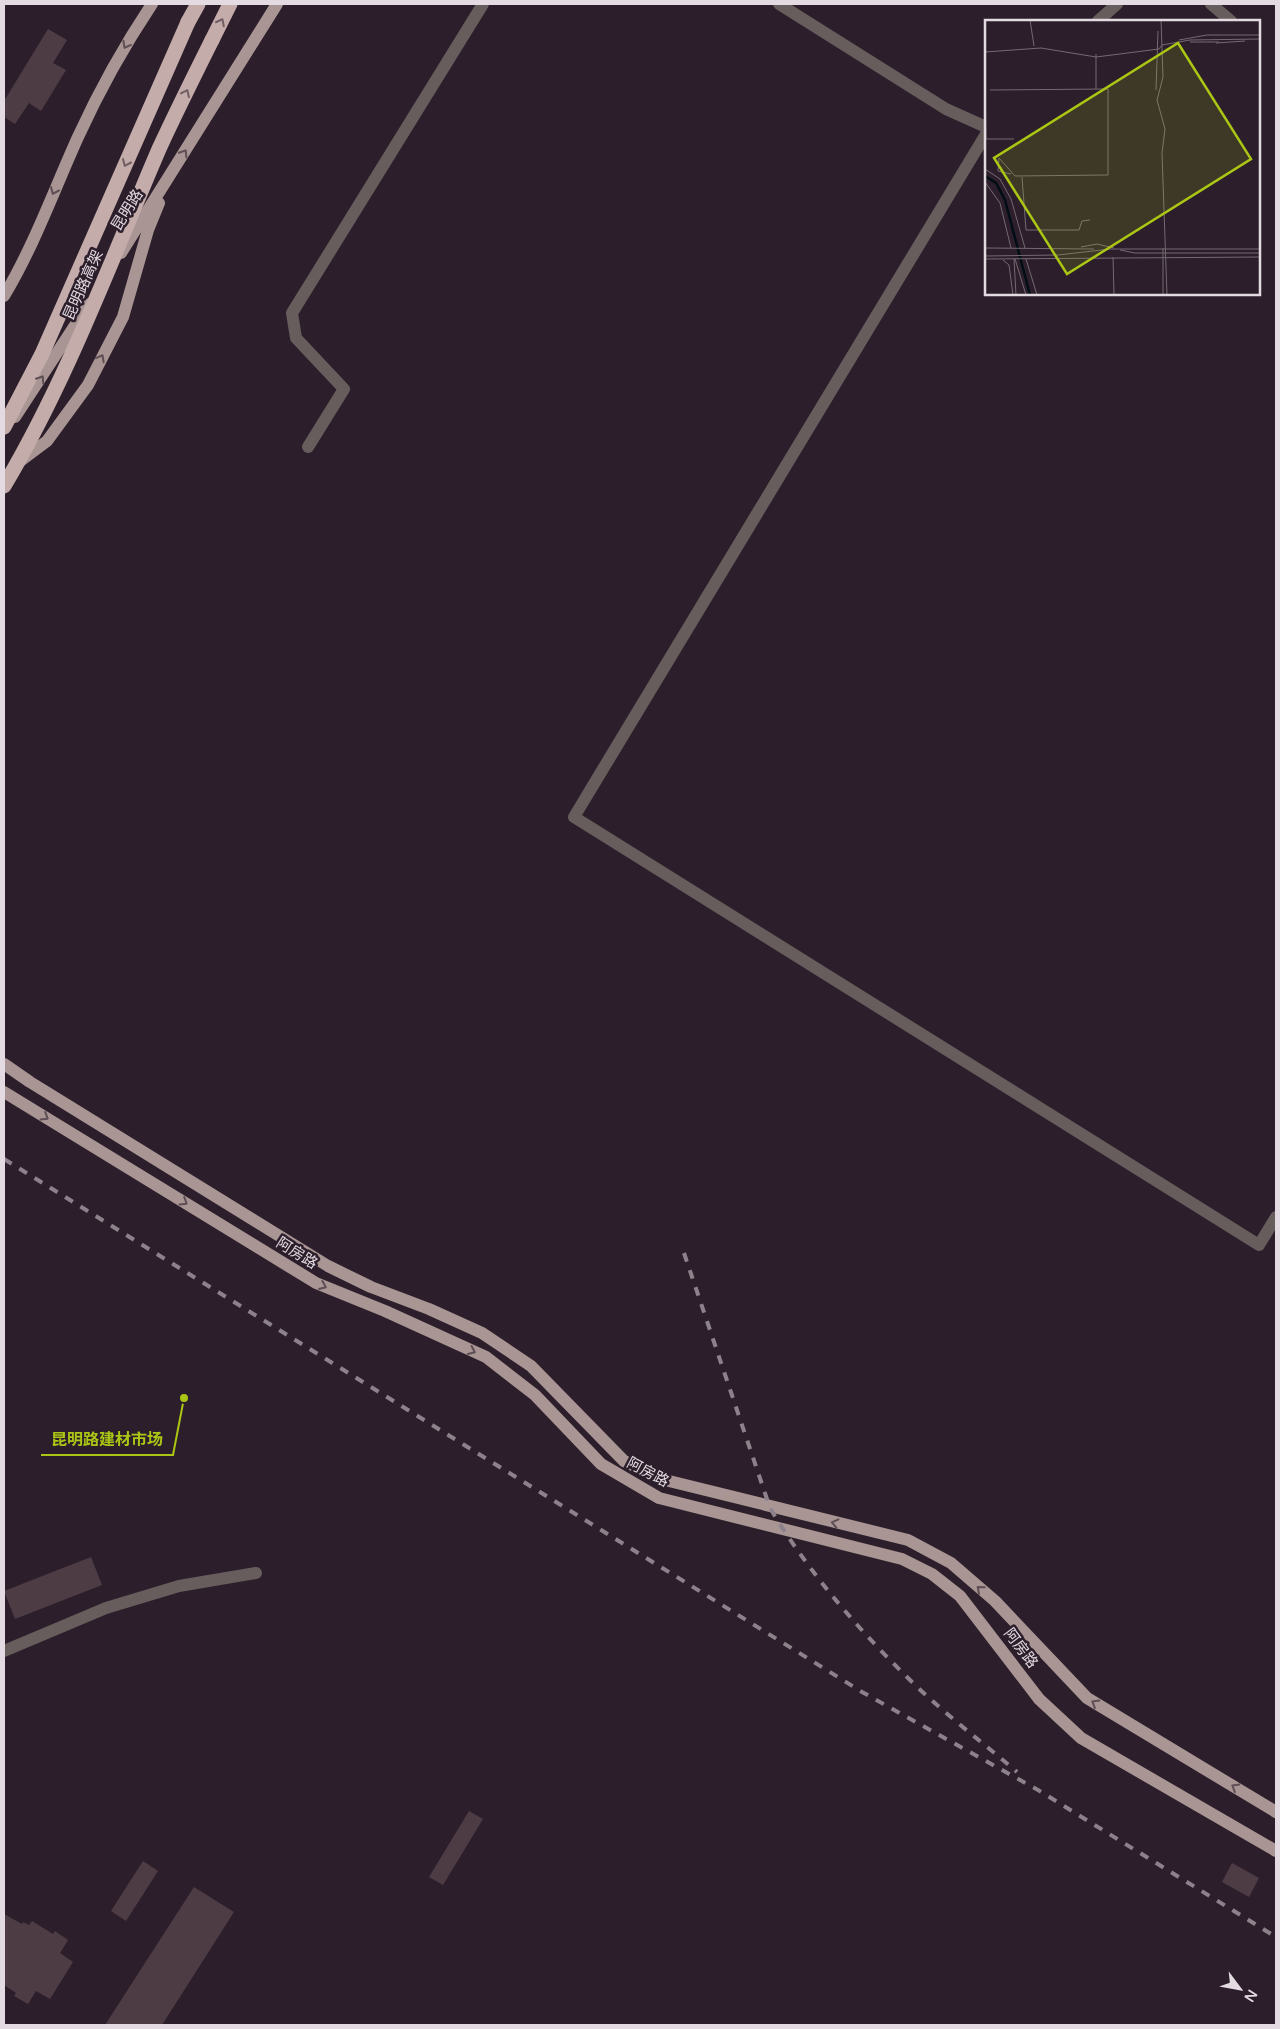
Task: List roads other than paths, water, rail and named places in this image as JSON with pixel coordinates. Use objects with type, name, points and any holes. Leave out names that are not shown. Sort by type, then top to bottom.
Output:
[{"type":"highway","name":"昆明路高架","points":[[4,427],[42,354],[188,22],[198,4]]},
{"type":"highway","name":"昆明路高架","points":[[4,486],[25,451],[92,311],[160,148],[230,4]]},
{"type":"main road","points":[[4,296],[19,270],[79,135],[126,43],[152,4]]},
{"type":"main road","name":"昆明路","points":[[4,434],[44,375],[277,4]]},
{"type":"main road","points":[[4,474],[47,441],[88,384],[123,317],[148,230],[171,172]]},
{"type":"main road","name":"阿房路","points":[[4,1064],[30,1082],[328,1266],[372,1287],[429,1309],[482,1333],[530,1366],[624,1460],[665,1480],[908,1540],[951,1563],[995,1601],[1087,1698],[1276,1812]]},
{"type":"main road","name":"阿房路","points":[[4,1092],[316,1283],[385,1311],[486,1357],[536,1395],[601,1464],[659,1498],[902,1559],[932,1574],[960,1596],[1039,1699],[1081,1738],[1276,1851]]},
{"type":"street","points":[[308,447],[344,388],[296,338],[292,313],[483,4]]},
{"type":"street","points":[[780,4],[946,109],[985,127]]},
{"type":"street","points":[[1099,20],[1117,4]]},
{"type":"street","points":[[1211,4],[1230,20]]},
{"type":"street","points":[[985,136],[574,817],[1259,1245],[1276,1217]]},
{"type":"street","points":[[4,1651],[106,1608],[178,1586],[256,1573]]},
{"type":"railway","points":[[4,1159],[862,1692],[1038,1790],[1276,1937]]},
{"type":"railway","points":[[684,1253],[770,1508],[784,1531],[833,1597],[889,1659],[934,1703],[1017,1772]]},
{"type":"place","name":"昆明路建材市场","points":[[184,1398]]}]
